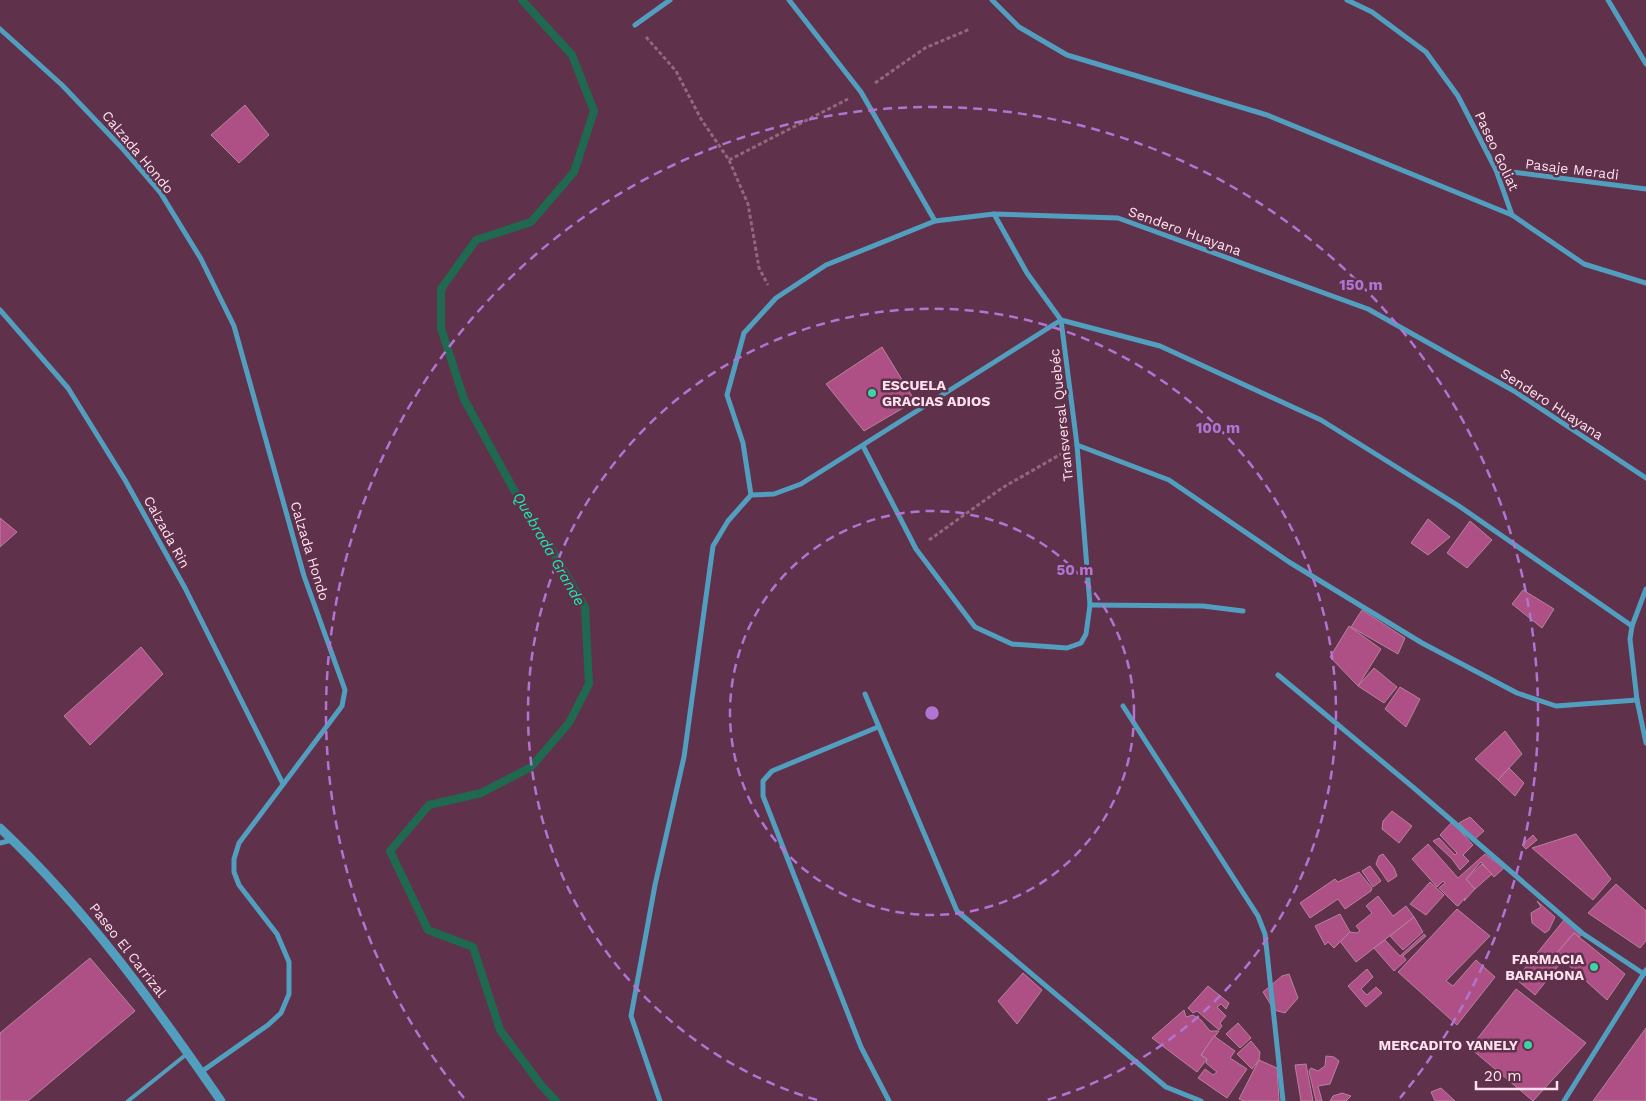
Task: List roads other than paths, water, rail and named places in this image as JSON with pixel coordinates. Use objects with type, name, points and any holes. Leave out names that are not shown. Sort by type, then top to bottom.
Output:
[{"type":"street","points":[[635,25],[670,0]]},
{"type":"street","points":[[789,0],[862,92],[935,220]]},
{"type":"street","points":[[992,0],[1019,27],[1067,55],[1268,115],[1512,215],[1584,264],[1646,283]]},
{"type":"street","name":"Paseo Goliat","points":[[1347,0],[1372,12],[1426,52],[1458,96],[1496,170],[1512,215]]},
{"type":"street","points":[[1608,0],[1646,64]]},
{"type":"street","name":"Calzada Hondo","points":[[0,29],[106,130],[160,192],[202,259],[234,326],[304,576],[345,690],[342,706],[239,844],[234,860],[234,872],[239,885],[277,934],[288,962],[289,994],[281,1013],[268,1025],[201,1072]]},
{"type":"street","name":"Pasaje Meradi","points":[[1496,170],[1646,190]]},
{"type":"street","name":"Sendero Huayana","points":[[751,495],[743,443],[727,395],[744,333],[776,298],[826,265],[935,220],[994,214],[1118,218],[1368,309],[1514,391],[1646,478]]},
{"type":"street","name":"Transversal Quebéc","points":[[863,446],[916,549],[975,627],[1012,644],[1067,648],[1080,643],[1086,634],[1090,604],[1077,445],[1061,320],[1027,273],[994,214]]},
{"type":"street","name":"Calzada Rin","points":[[0,310],[68,388],[125,480],[185,588],[283,784]]},
{"type":"street","points":[[660,1101],[631,1016],[655,885],[684,756],[712,546],[728,521],[751,495],[774,494],[801,484],[1061,320],[1160,346],[1321,420],[1459,506],[1632,626]]},
{"type":"street","points":[[1077,445],[1169,480],[1314,578],[1422,643],[1517,693],[1556,706],[1637,700]]},
{"type":"street","points":[[1646,589],[1632,626],[1630,639],[1637,700],[1646,743]]},
{"type":"street","points":[[1090,604],[1204,606],[1243,611]]},
{"type":"street","points":[[1278,675],[1414,788],[1582,933],[1645,972],[1564,1101]]},
{"type":"street","points":[[865,694],[957,911],[1166,1087],[1201,1101]]},
{"type":"street","points":[[1123,706],[1258,916],[1265,934],[1283,1101]]},
{"type":"street","points":[[878,726],[772,771],[763,782],[763,796],[862,1047],[889,1101]]},
{"type":"street","name":"Paseo El Carrizal","points":[[0,828],[89,920],[188,1053],[221,1101]]},
{"type":"street","points":[[0,843],[13,840]]},
{"type":"lane","points":[[128,1101],[188,1053]]},
{"type":"waterway","name":"Quebrada Grande","points":[[522,0],[572,55],[594,111],[574,172],[531,222],[476,240],[441,289],[441,328],[464,399],[525,510],[552,550],[585,607],[589,684],[569,723],[531,767],[481,793],[429,805],[390,851],[428,930],[473,947],[500,1030],[541,1085],[556,1101]]},
{"type":"place","name":"ESCUELA GRACIAS ADIOS","points":[[872,393]]},
{"type":"place","name":"FARMACIA BARAHONA","points":[[1594,967]]},
{"type":"place","name":"MERCADITO YANELY","points":[[1528,1045]]}]
